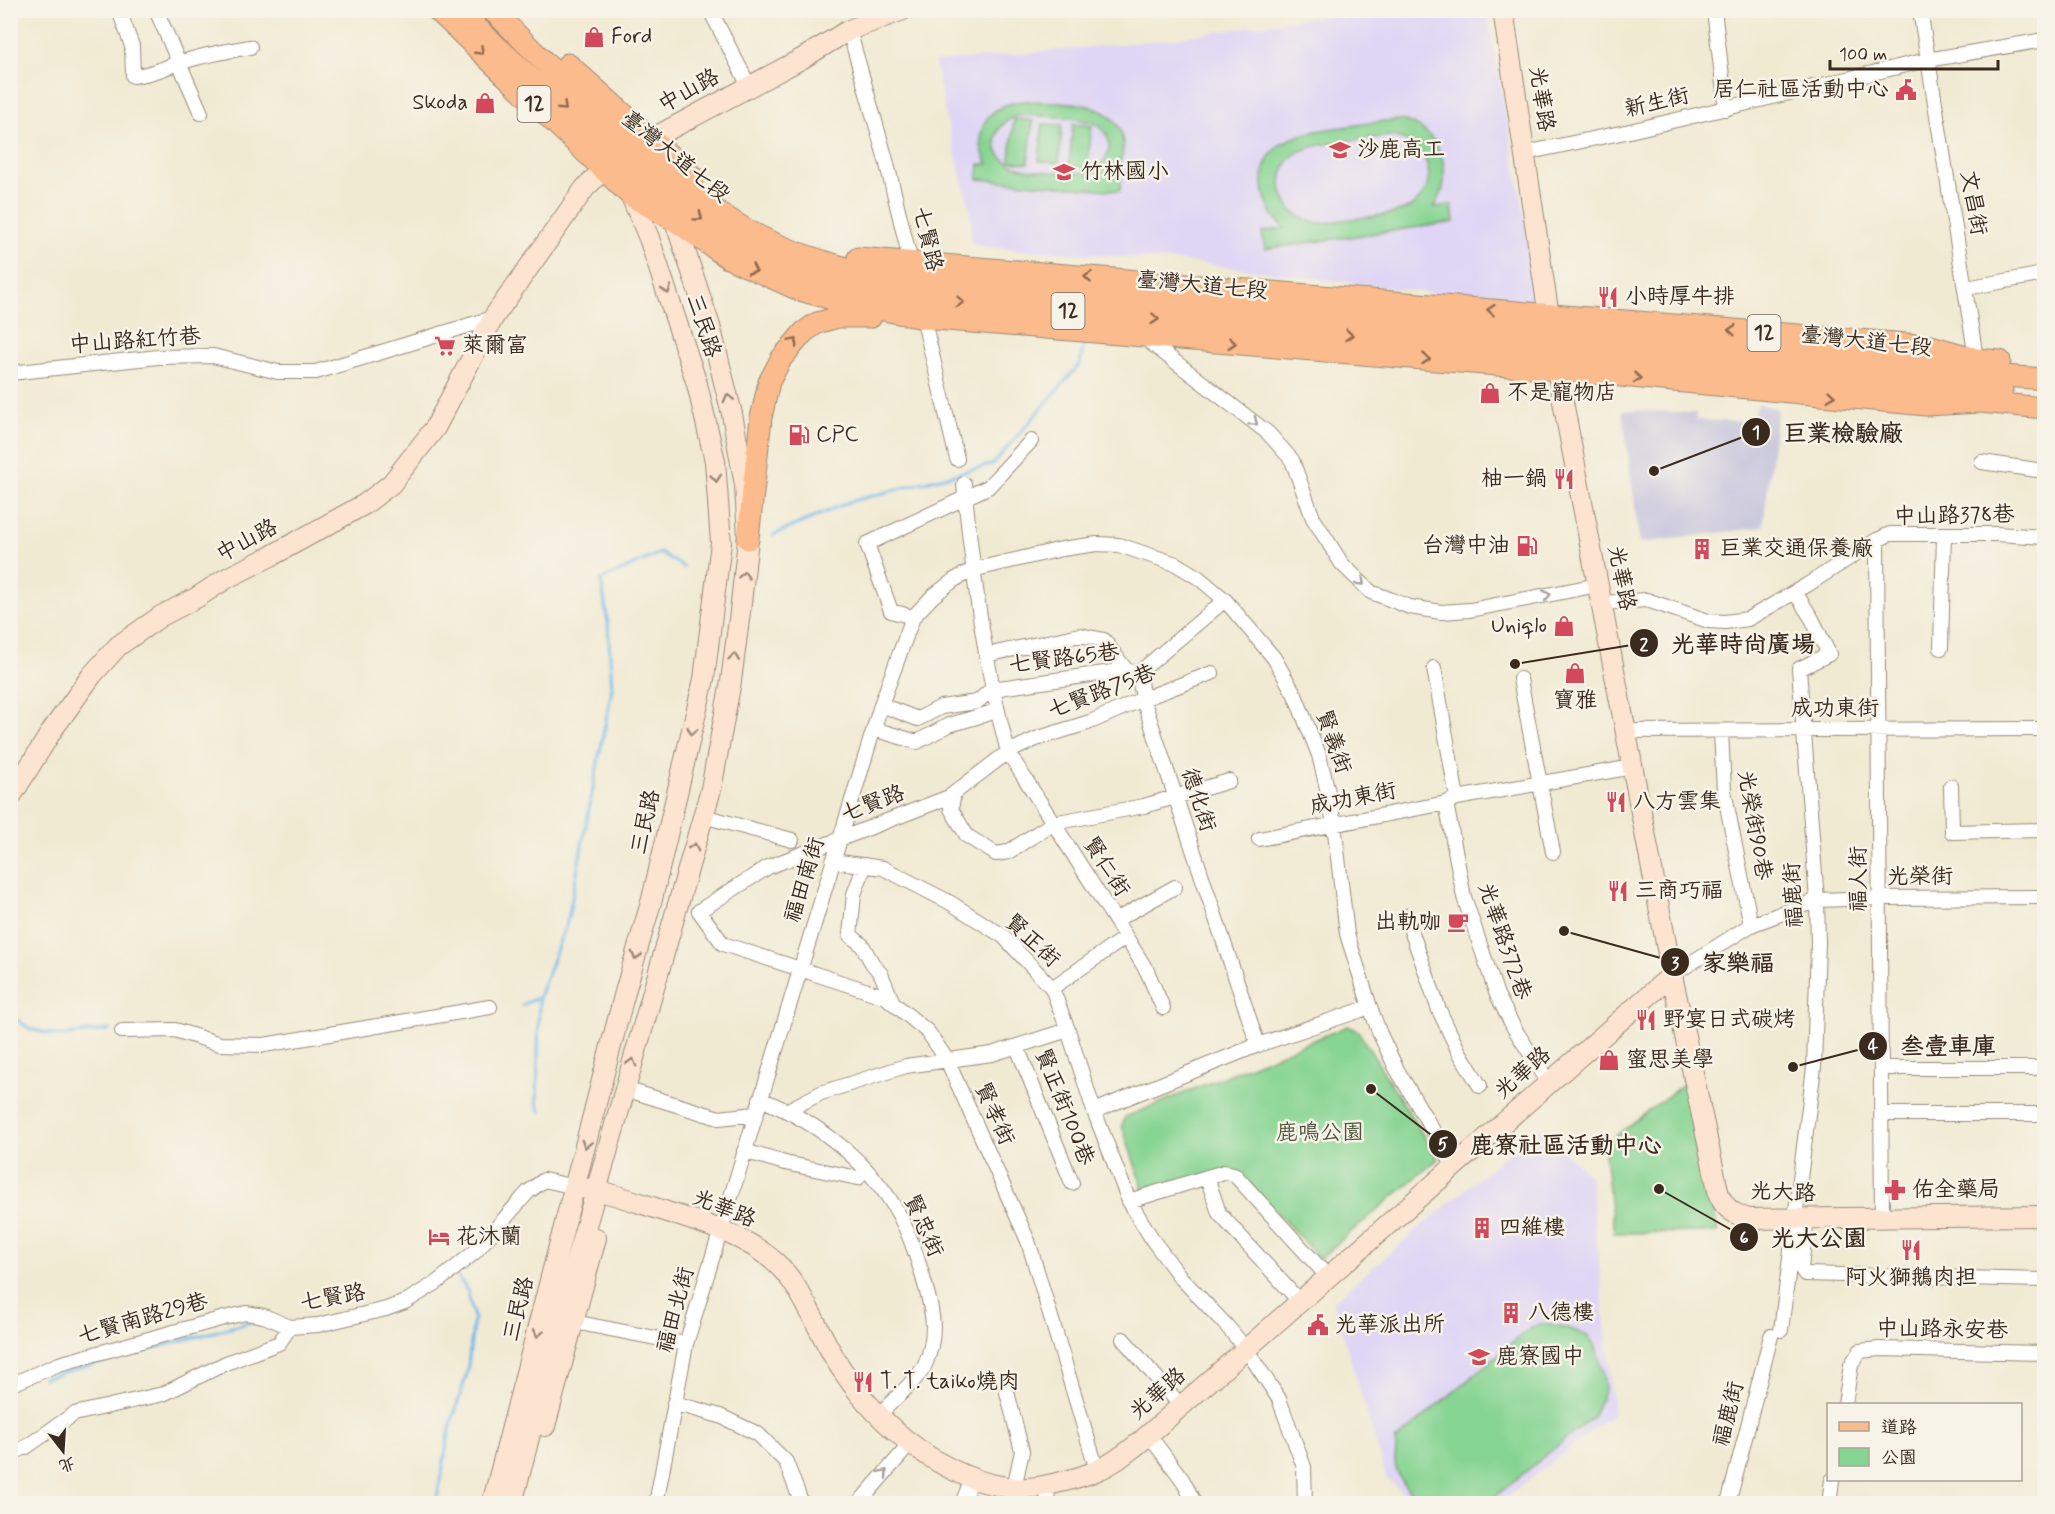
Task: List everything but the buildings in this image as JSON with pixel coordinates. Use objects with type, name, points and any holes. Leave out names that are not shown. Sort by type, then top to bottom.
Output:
[{"type":"main road","name":"臺灣大道七段","points":[[437,10],[627,157],[712,193],[762,222],[811,245],[858,258],[917,290]]},
{"type":"main road","name":"臺灣大道七段","points":[[458,10],[667,194],[734,242],[771,260],[837,284],[869,292],[917,290],[1978,381]]},
{"type":"main road","name":"臺灣大道七段","points":[[492,10],[627,157],[659,167],[743,227],[770,240],[844,268],[917,290],[1141,336],[1532,368],[1553,343]]},
{"type":"main road","name":"臺灣大道七段","points":[[510,10],[627,157],[631,196],[674,220],[728,258],[776,280],[835,300],[917,290]]},
{"type":"main road","points":[[748,538],[763,409],[769,382],[792,345],[804,332],[817,323],[917,290]]},
{"type":"main road","name":"臺灣大道七段","points":[[1553,343],[1931,346],[1978,381],[2044,408]]},
{"type":"main road","name":"臺灣大道七段","points":[[1553,343],[1926,405],[1978,381],[2044,365]]},
{"type":"main road","name":"臺灣大道七段","points":[[1928,376],[1978,381]]},
{"type":"main road","name":"12","points":[[1978,381],[2044,380]]},
{"type":"main road","name":"12","points":[[1978,381],[2044,394]]},
{"type":"street","points":[[119,10],[130,39],[133,76],[148,75],[218,52],[250,48]]},
{"type":"street","points":[[156,10],[201,113]]},
{"type":"street","points":[[710,10],[749,86]]},
{"type":"street","name":"中山路","points":[[10,798],[53,729],[92,675],[118,646],[161,616],[365,504],[392,484],[435,428],[493,318],[585,188],[627,157],[849,30],[903,10]]},
{"type":"street","name":"光華路","points":[[575,1187],[597,1189],[720,1229],[751,1244],[778,1264],[800,1293],[825,1344],[857,1392],[911,1443],[945,1467],[972,1478],[1014,1488],[1029,1488],[1048,1494],[1121,1456],[1148,1434],[1672,975],[1553,343],[1503,10]]},
{"type":"street","points":[[1714,10],[1726,109]]},
{"type":"street","name":"文昌街","points":[[1920,10],[1966,288],[1978,381]]},
{"type":"street","name":"七賢路","points":[[849,30],[886,160],[957,459]]},
{"type":"street","name":"新生街","points":[[1525,153],[1726,109],[1927,60],[2044,40]]},
{"type":"street","name":"三民路","points":[[512,1503],[561,1313],[711,789],[731,681],[740,612],[748,538],[745,485],[732,414],[710,326],[674,220],[659,167]]},
{"type":"street","name":"三民路","points":[[492,1503],[625,992],[652,899],[704,679],[721,543],[715,461],[697,384],[649,238],[631,196]]},
{"type":"street","points":[[1966,288],[2044,274]]},
{"type":"street","name":"中山路紅竹巷","points":[[10,373],[158,357],[213,356],[278,372],[316,372],[493,318]]},
{"type":"street","name":"中山路378巷","points":[[1141,336],[1268,433],[1292,460],[1313,518],[1342,564],[1371,592],[1410,607],[1441,612],[1600,594],[1647,600],[1708,621],[1725,622],[1748,619],[1890,534],[2044,537]]},
{"type":"street","points":[[913,617],[891,611],[867,544],[988,487],[1031,441]]},
{"type":"street","points":[[1982,462],[2044,471]]},
{"type":"street","points":[[964,484],[972,570],[986,656],[1008,752]]},
{"type":"street","points":[[1941,648],[1944,534]]},
{"type":"street","name":"福人街","points":[[1877,540],[1882,1218]]},
{"type":"street","name":"賢義街","points":[[972,570],[1062,549],[1098,544],[1119,545],[1176,564],[1198,578],[1225,600],[1274,658],[1295,695],[1319,755],[1334,824],[1347,934],[1380,1034],[1396,1068],[1454,1166]]},
{"type":"street","name":"福田南街","points":[[720,1229],[881,705],[913,617],[933,596],[972,570]]},
{"type":"street","name":"福鹿街","points":[[1728,1503],[1776,1333],[1800,1219],[1814,1067],[1817,900],[1799,669],[1829,654],[1812,619],[1795,592]]},
{"type":"street","points":[[1141,675],[1142,670],[1225,600]]},
{"type":"street","points":[[712,611],[740,612]]},
{"type":"street","points":[[986,656],[1080,634],[1104,640],[1126,669]]},
{"type":"street","name":"光華路372巷","points":[[1434,668],[1464,897],[1497,994],[1514,1028],[1549,1083]]},
{"type":"street","name":"七賢路65巷","points":[[992,689],[1126,669],[1141,675]]},
{"type":"street","name":"七賢路75巷","points":[[1008,752],[1036,739],[1090,722],[1143,699],[1212,674]]},
{"type":"street","name":"德化街","points":[[1141,675],[1143,699],[1258,1045]]},
{"type":"street","points":[[1520,679],[1553,852]]},
{"type":"street","points":[[881,705],[918,719],[941,707],[977,702],[992,689]]},
{"type":"street","points":[[874,729],[917,742],[949,725],[997,711]]},
{"type":"street","name":"成功東街","points":[[1626,731],[2044,729]]},
{"type":"street","name":"光榮街90巷","points":[[1721,731],[1724,791],[1751,925]]},
{"type":"street","name":"七賢路","points":[[699,911],[768,867],[949,797],[1008,752]]},
{"type":"street","name":"賢仁街","points":[[1008,752],[1147,971],[1163,1008]]},
{"type":"street","name":"成功東街","points":[[1259,839],[1451,800],[1633,767]]},
{"type":"street","points":[[954,793],[951,809],[967,836],[996,854],[1008,852],[1053,823],[1144,806],[1229,781]]},
{"type":"street","points":[[1951,786],[1952,832],[2044,830]]},
{"type":"street","points":[[704,816],[792,840]]},
{"type":"street","name":"賢正街","points":[[833,861],[883,868],[949,902],[1003,936],[1052,988],[1068,1029],[1094,1111],[1129,1201],[1154,1242],[1181,1278],[1246,1349],[1279,1399],[1304,1467],[1305,1503]]},
{"type":"street","points":[[865,865],[854,894],[850,935],[862,945],[881,974],[894,1004]]},
{"type":"street","points":[[1116,920],[1175,887]]},
{"type":"street","name":"光榮街","points":[[1672,975],[1751,925],[1817,900],[2044,897]]},
{"type":"street","points":[[652,899],[677,903],[699,911]]},
{"type":"street","name":"賢孝街","points":[[699,911],[723,944],[886,997],[928,1032],[947,1060],[1028,1241],[1097,1470]]},
{"type":"street","points":[[1406,916],[1439,1010],[1458,1050],[1480,1086]]},
{"type":"street","points":[[1052,988],[1126,937]]},
{"type":"street","name":"光大路","points":[[1672,975],[1719,1195],[1725,1208],[1735,1215],[1749,1219],[2044,1216]]},
{"type":"street","points":[[122,1031],[175,1030],[220,1044],[264,1045],[490,1007]]},
{"type":"street","points":[[1094,1111],[1258,1045],[1371,1007]]},
{"type":"street","name":"賢正街100巷","points":[[788,1110],[821,1093],[906,1066],[992,1054],[1068,1029]]},
{"type":"street","name":"賢正街100巷","points":[[1017,1047],[1072,1183]]},
{"type":"street","points":[[1881,1068],[2044,1068]]},
{"type":"street","points":[[625,1089],[719,1118],[755,1114]]},
{"type":"street","name":"賢忠街","points":[[760,1099],[788,1110],[830,1136],[875,1180],[892,1203],[906,1229],[932,1307],[934,1336],[924,1367],[879,1415]]},
{"type":"street","points":[[1882,1114],[2044,1114]]},
{"type":"street","points":[[744,1151],[785,1163],[858,1178]]},
{"type":"street","points":[[1129,1201],[1224,1172],[1234,1174],[1328,1277]]},
{"type":"street","points":[[1207,1177],[1219,1213],[1300,1302]]},
{"type":"street","name":"七賢路","points":[[10,1454],[26,1447],[74,1414],[163,1394],[226,1363],[279,1343],[290,1327],[318,1325],[386,1309],[405,1302],[475,1252],[528,1191],[544,1180],[575,1187]]},
{"type":"street","name":"三民路","points":[[521,1503],[532,1471],[601,1220],[597,1189]]},
{"type":"street","points":[[1800,1219],[1801,1268],[1805,1274],[2044,1280]]},
{"type":"street","name":"福田北街","points":[[656,1503],[686,1344],[720,1229]]},
{"type":"street","name":"七賢南路29巷","points":[[10,1385],[59,1364],[246,1313],[290,1327]]},
{"type":"street","points":[[574,1322],[686,1344]]},
{"type":"street","points":[[1123,1339],[1181,1406]]},
{"type":"street","name":"中山路永安巷","points":[[1845,1403],[1851,1365],[1860,1351],[1880,1349],[2044,1353]]},
{"type":"street","points":[[1007,1392],[1022,1451],[1014,1488]]},
{"type":"street","points":[[674,1403],[720,1416],[758,1434],[786,1462],[802,1503]]},
{"type":"street","points":[[1148,1434],[1182,1479],[1195,1503]]},
{"type":"street","points":[[858,1503],[911,1443]]},
{"type":"street","points":[[962,1503],[972,1478]]},
{"type":"street","points":[[1829,1503],[1832,1481]]},
{"type":"shaded area","name":"沙鹿高工","points":[[1354,11],[1487,11],[1541,307],[1173,260],[986,247],[971,242],[971,214],[947,122],[935,62],[1163,40]]},
{"type":"shaded area","name":"巨業交通保養廠","points":[[1758,404],[1777,409],[1763,527],[1640,543],[1622,410],[1696,413],[1696,420],[1751,422]]},
{"type":"shaded area","name":"鹿寮國中","points":[[1539,1127],[1590,1176],[1614,1413],[1500,1503],[1412,1503],[1386,1477],[1333,1301]]},
{"type":"green space","points":[[1027,101],[1085,105],[1110,116],[1118,127],[1123,141],[1121,159],[1111,175],[1121,177],[1120,191],[978,179],[979,164],[988,164],[981,140],[986,120],[1002,106]],"holes":[[[1016,116],[1069,118],[1095,124],[1108,137],[1108,153],[1098,166],[1080,173],[1042,171],[1015,166],[998,152],[996,136],[999,128]]]},
{"type":"green space","points":[[1014,119],[1033,121],[1028,163],[1010,161]]},
{"type":"green space","points":[[1399,120],[1413,124],[1434,142],[1444,167],[1444,181],[1441,194],[1434,207],[1452,205],[1454,222],[1265,249],[1262,232],[1285,228],[1270,209],[1263,184],[1264,169],[1276,148],[1297,136]],"holes":[[[1389,136],[1402,139],[1422,154],[1429,175],[1427,187],[1421,197],[1410,207],[1387,214],[1320,223],[1301,218],[1286,203],[1282,193],[1283,172],[1287,162],[1302,150],[1339,142]]]},
{"type":"green space","points":[[1043,124],[1062,125],[1059,163],[1039,161]]},
{"type":"green space","points":[[1073,124],[1092,126],[1087,168],[1069,166]]},
{"type":"green space","name":"鹿鳴公園","points":[[1348,1026],[1358,1031],[1438,1159],[1320,1259],[1250,1184],[1219,1176],[1146,1197],[1122,1126],[1125,1117]]},
{"type":"green space","points":[[1686,1082],[1718,1232],[1614,1233],[1604,1145]]},
{"type":"green space","points":[[1540,1324],[1560,1326],[1576,1331],[1586,1335],[1595,1345],[1605,1389],[1594,1416],[1487,1503],[1420,1503],[1400,1479],[1395,1461],[1395,1441],[1528,1330]]},
{"type":"waterway","points":[[773,535],[849,502],[993,464],[1080,364],[1084,344]]},
{"type":"waterway","points":[[522,1005],[539,997],[568,919],[612,689],[608,623],[601,580],[660,553],[684,567]]},
{"type":"waterway","points":[[539,998],[537,1103],[541,1112]]},
{"type":"waterway","points":[[10,1015],[30,1029],[59,1036],[109,1030]]},
{"type":"waterway","points":[[436,1504],[450,1428],[467,1373],[474,1318],[467,1290],[457,1275]]},
{"type":"waterway","points":[[43,1378],[251,1322]]},
{"type":"place","name":"Ford","points":[[594,37]]},
{"type":"place","name":"居仁社區活動中心","points":[[1906,90]]},
{"type":"place","name":"Skoda","points":[[485,103]]},
{"type":"place","name":"沙鹿高工","points":[[1340,150]]},
{"type":"place","name":"竹林國小","points":[[1064,172]]},
{"type":"place","name":"小時厚牛排","points":[[1608,297]]},
{"type":"place","name":"萊爾富","points":[[445,346]]},
{"type":"place","name":"不是寵物店","points":[[1490,393]]},
{"type":"place","name":"CPC","points":[[799,435]]},
{"type":"place","name":"巨業檢驗廠","points":[[1654,471]]},
{"type":"place","name":"柚一鍋","points":[[1564,479]]},
{"type":"place","name":"台灣中油","points":[[1527,546]]},
{"type":"place","name":"巨業交通保養廠","points":[[1702,549]]},
{"type":"place","name":"Uniqlo","points":[[1564,626]]},
{"type":"place","name":"光華時尚廣場","points":[[1515,664]]},
{"type":"place","name":"寶雅","points":[[1575,673]]},
{"type":"place","name":"八方雲集","points":[[1616,802]]},
{"type":"place","name":"三商巧福","points":[[1618,891]]},
{"type":"place","name":"出軌咖","points":[[1458,922]]},
{"type":"place","name":"家樂福","points":[[1564,931]]},
{"type":"place","name":"野宴日式碳烤","points":[[1646,1020]]},
{"type":"place","name":"蜜思美學","points":[[1609,1060]]},
{"type":"place","name":"叁壹車庫","points":[[1793,1067]]},
{"type":"place","name":"鹿寮社區活動中心","points":[[1371,1089]]},
{"type":"place","name":"光大公園","points":[[1659,1189]]},
{"type":"place","name":"佑全藥局","points":[[1895,1190]]},
{"type":"place","name":"四維樓","points":[[1482,1228]]},
{"type":"place","name":"花沐蘭","points":[[439,1237]]},
{"type":"place","name":"阿火獅鵝肉担","points":[[1911,1250]]},
{"type":"place","name":"八德樓","points":[[1511,1313]]},
{"type":"place","name":"光華派出所","points":[[1318,1325]]},
{"type":"place","name":"鹿寮國中","points":[[1479,1357]]},
{"type":"place","name":"T. T. taiko燒肉","points":[[863,1382]]}]
